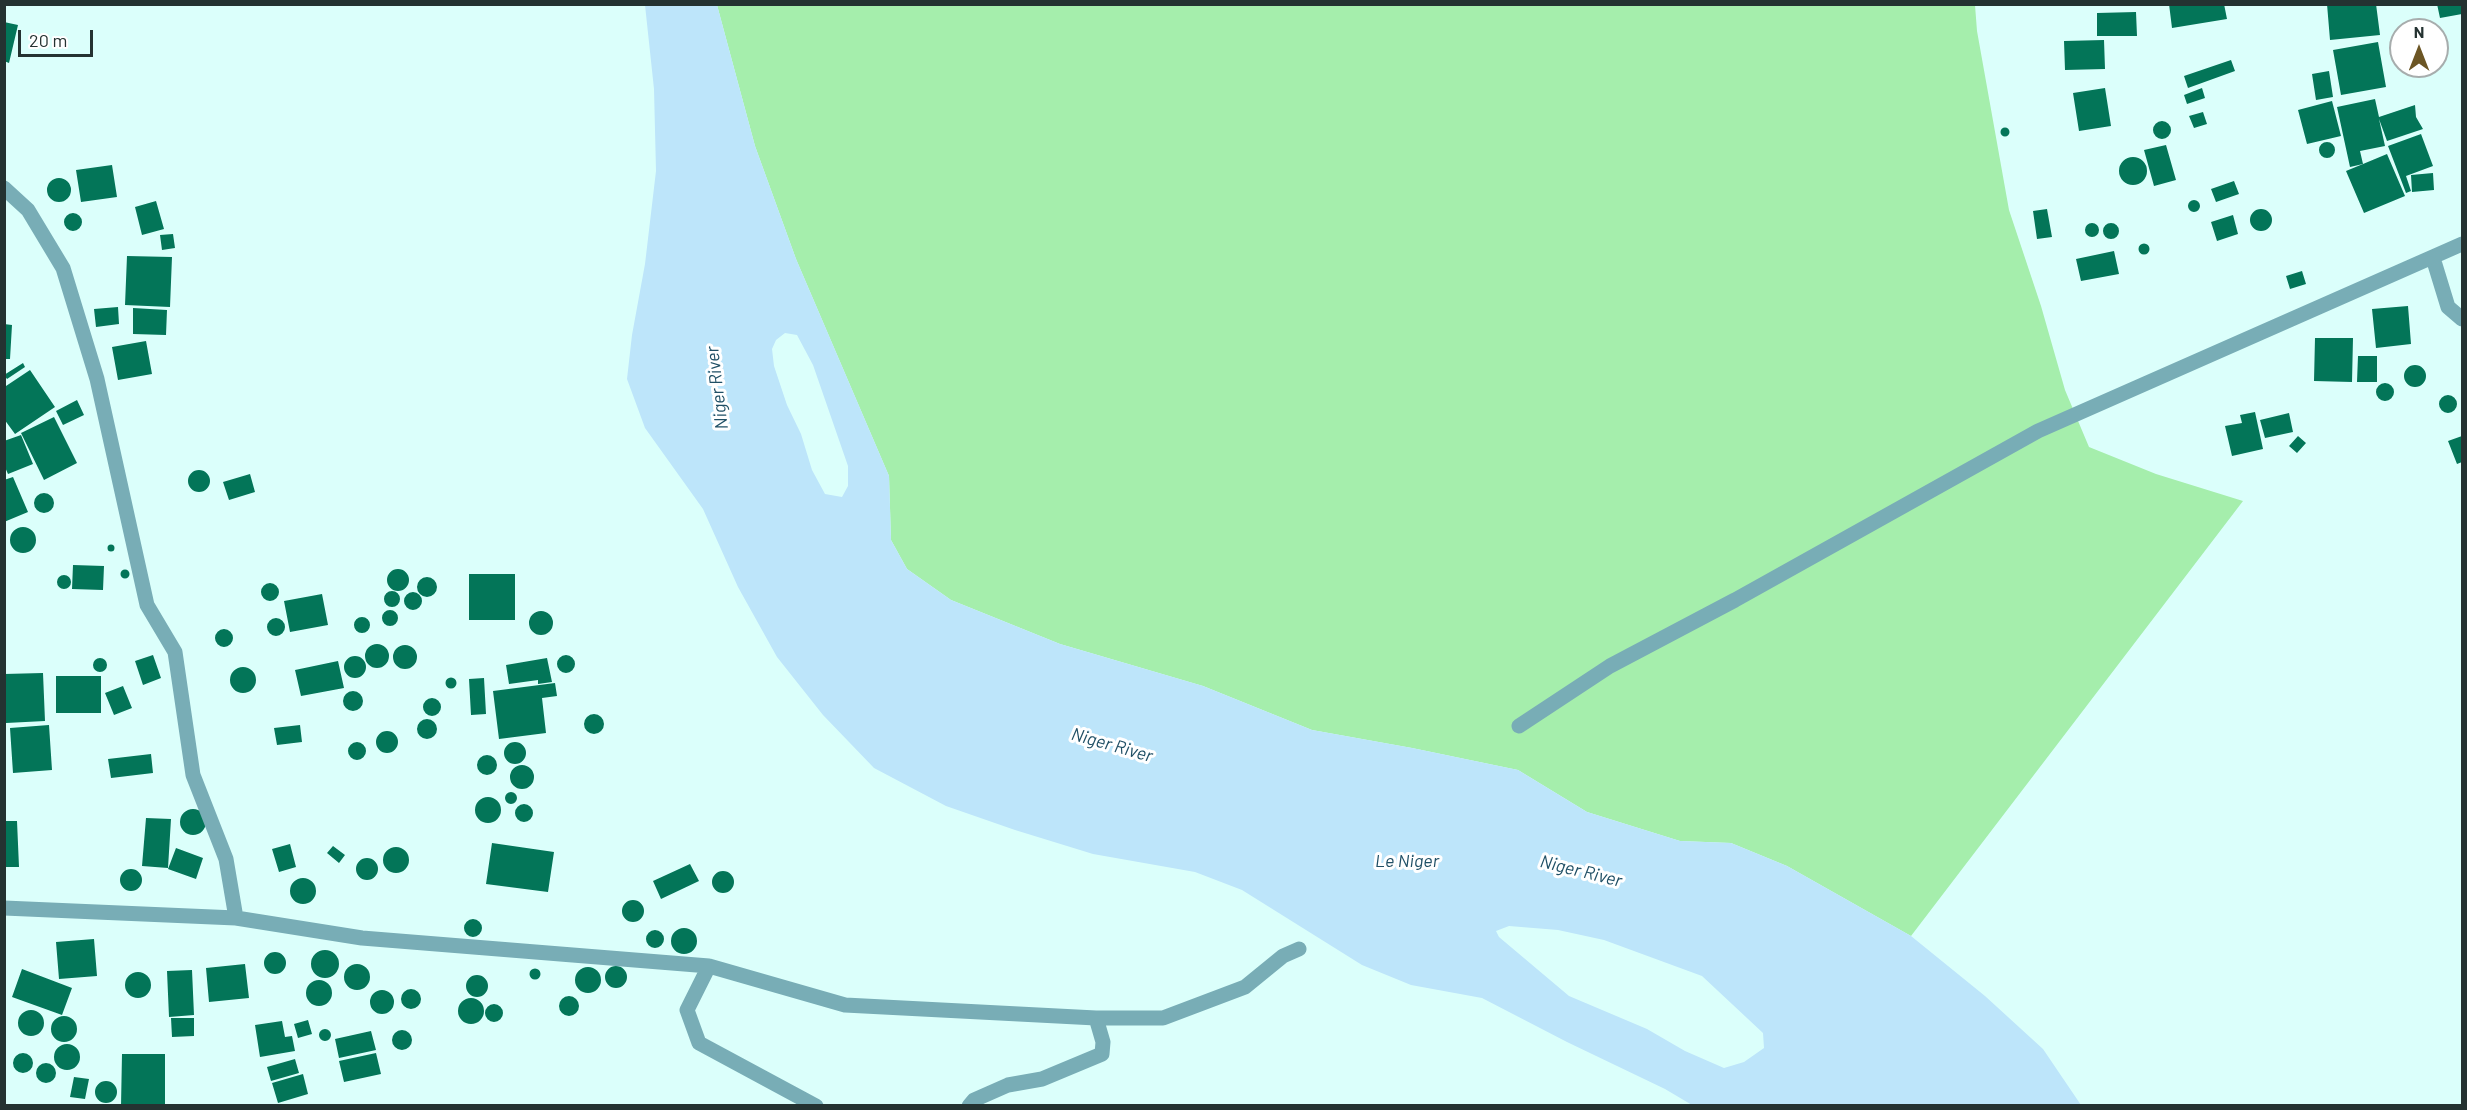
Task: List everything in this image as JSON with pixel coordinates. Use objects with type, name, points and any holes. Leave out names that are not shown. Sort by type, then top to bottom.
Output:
[{"type":"street","points":[[4,189],[28,210],[63,268],[97,380],[147,605],[175,652],[193,775],[226,859],[236,918]]},
{"type":"street","points":[[1519,726],[1610,666],[1735,600],[2038,431],[2463,244]]},
{"type":"street","points":[[2433,258],[2448,307],[2463,319]]},
{"type":"street","points":[[4,908],[236,918],[362,938],[709,966],[845,1005],[1096,1017],[1163,1017],[1245,987],[1283,956],[1299,949]]},
{"type":"street","points":[[709,966],[687,1010],[699,1043],[816,1106]]},
{"type":"street","points":[[969,1106],[975,1100],[1008,1085],[1042,1079],[1102,1054],[1103,1042],[1096,1017]]},
{"type":"green space","points":[[717,5],[1975,5],[1977,31],[2009,210],[2041,306],[2065,390],[2089,447],[2156,474],[2243,501],[1911,936],[1787,866],[1731,843],[1680,841],[1587,812],[1518,770],[1312,730],[1203,686],[1060,644],[951,600],[907,569],[891,540],[889,476],[796,259],[755,146]]},
{"type":"water","name":"Le Niger","points":[[645,5],[717,5],[755,146],[796,259],[889,476],[891,540],[907,569],[951,600],[1060,644],[1203,686],[1312,730],[1518,770],[1587,812],[1680,841],[1731,843],[1787,866],[1911,936],[1985,996],[2043,1049],[2081,1105],[1692,1105],[1665,1089],[1482,998],[1411,985],[1362,965],[1242,890],[1195,872],[1093,854],[1015,830],[946,806],[874,768],[823,715],[777,657],[738,587],[703,509],[645,428],[627,379],[632,335],[645,264],[656,171],[654,89]],"holes":[[[785,333],[797,335],[813,365],[848,466],[848,486],[842,497],[825,494],[812,470],[801,434],[787,405],[774,366],[772,349],[776,340]],[[1509,926],[1558,930],[1604,940],[1702,976],[1763,1033],[1764,1048],[1744,1062],[1724,1068],[1685,1051],[1647,1029],[1569,996],[1499,937],[1496,931]]]},
{"type":"building","points":[[2169,4],[2224,4],[2227,19],[2172,28]]},
{"type":"building","points":[[2327,4],[2376,4],[2380,35],[2330,40]]},
{"type":"building","points":[[2437,4],[2462,4],[2462,14],[2440,18]]},
{"type":"building","points":[[2136,12],[2137,36],[2097,36],[2097,13]]},
{"type":"building","points":[[4,22],[18,25],[9,63],[4,61]]},
{"type":"building","points":[[2104,40],[2105,69],[2065,70],[2064,41]]},
{"type":"building","points":[[2378,42],[2386,87],[2341,95],[2333,50]]},
{"type":"building","points":[[2231,60],[2235,71],[2188,88],[2184,76]]},
{"type":"building","points":[[2329,71],[2333,97],[2316,100],[2312,74]]},
{"type":"building","points":[[2105,88],[2111,126],[2079,131],[2073,93]]},
{"type":"building","points":[[2202,88],[2205,98],[2187,104],[2184,95]]},
{"type":"building","points":[[2375,99],[2379,117],[2415,105],[2416,117],[2423,129],[2387,141],[2379,119],[2385,146],[2360,151],[2363,164],[2350,167],[2337,107]]},
{"type":"building","points":[[2332,101],[2341,136],[2307,144],[2298,110]]},
{"type":"building","points":[[2203,112],[2207,124],[2194,128],[2189,116]]},
{"type":"building","points":[[2162,121],[2168,124],[2171,130],[2168,136],[2162,139],[2156,136],[2153,130],[2156,124]]},
{"type":"building","points":[[2005,127],[2010,132],[2005,137],[2000,132]]},
{"type":"building","points":[[2421,134],[2433,166],[2406,176],[2411,191],[2406,193],[2388,146]]},
{"type":"building","points":[[2324,142],[2330,142],[2335,150],[2333,156],[2324,158],[2319,153],[2319,147]]},
{"type":"building","points":[[2166,145],[2176,180],[2154,186],[2144,150]]},
{"type":"building","points":[[2387,154],[2405,196],[2364,213],[2346,171]]},
{"type":"building","points":[[2133,157],[2143,161],[2147,171],[2143,181],[2133,185],[2123,181],[2119,171],[2123,161]]},
{"type":"building","points":[[112,165],[117,197],[81,202],[76,170]]},
{"type":"building","points":[[2433,173],[2434,190],[2412,192],[2411,175]]},
{"type":"building","points":[[59,178],[68,181],[71,190],[68,199],[59,202],[50,199],[47,190],[50,181]]},
{"type":"building","points":[[2234,181],[2239,194],[2216,202],[2211,189]]},
{"type":"building","points":[[2196,200],[2200,206],[2196,212],[2192,212],[2188,204]]},
{"type":"building","points":[[156,201],[164,229],[142,235],[135,207]]},
{"type":"building","points":[[2047,209],[2052,237],[2037,239],[2033,211]]},
{"type":"building","points":[[2261,209],[2269,212],[2272,220],[2269,228],[2261,231],[2253,228],[2250,220],[2253,212]]},
{"type":"building","points":[[69,213],[77,213],[82,218],[80,229],[69,231],[64,226],[64,218]]},
{"type":"building","points":[[2233,215],[2238,234],[2217,241],[2211,222]]},
{"type":"building","points":[[2089,223],[2095,223],[2099,230],[2095,237],[2089,237],[2085,233],[2085,227]]},
{"type":"building","points":[[2111,223],[2119,231],[2111,239],[2103,231]]},
{"type":"building","points":[[173,234],[175,248],[162,250],[160,235]]},
{"type":"building","points":[[2144,243],[2150,249],[2144,255],[2138,249]]},
{"type":"building","points":[[2114,251],[2119,274],[2081,281],[2076,259]]},
{"type":"building","points":[[127,256],[172,257],[170,307],[125,305]]},
{"type":"building","points":[[2302,271],[2306,284],[2290,289],[2286,276]]},
{"type":"building","points":[[2408,306],[2411,344],[2376,348],[2372,309]]},
{"type":"building","points":[[118,307],[119,324],[96,327],[94,309]]},
{"type":"building","points":[[133,308],[167,310],[166,335],[133,334]]},
{"type":"building","points":[[4,324],[12,325],[10,359],[4,359]]},
{"type":"building","points":[[2315,338],[2353,338],[2352,382],[2314,381]]},
{"type":"building","points":[[146,341],[152,374],[118,380],[112,347]]},
{"type":"building","points":[[2358,356],[2377,356],[2377,382],[2357,382]]},
{"type":"building","points":[[23,363],[25,367],[7,379],[4,375]]},
{"type":"building","points":[[2415,365],[2423,368],[2426,376],[2423,384],[2415,387],[2407,384],[2404,376],[2407,368]]},
{"type":"building","points":[[30,370],[55,407],[15,434],[4,419],[4,383],[6,386]]},
{"type":"building","points":[[2385,383],[2391,386],[2394,392],[2391,398],[2385,401],[2379,398],[2376,392],[2379,386]]},
{"type":"building","points":[[2448,395],[2454,398],[2457,404],[2454,410],[2448,413],[2442,410],[2439,404],[2442,398]]},
{"type":"building","points":[[77,400],[84,415],[63,425],[56,411]]},
{"type":"building","points":[[2255,412],[2263,449],[2232,456],[2225,426],[2242,423],[2240,415]]},
{"type":"building","points":[[2289,413],[2293,432],[2265,438],[2260,420]]},
{"type":"building","points":[[54,417],[77,463],[44,480],[21,433]]},
{"type":"building","points":[[21,435],[33,464],[8,474],[4,465],[4,441]]},
{"type":"building","points":[[2298,436],[2306,443],[2297,453],[2289,446]]},
{"type":"building","points":[[2462,436],[2462,462],[2457,464],[2448,441]]},
{"type":"building","points":[[199,470],[207,473],[210,481],[207,489],[199,492],[191,489],[188,481],[191,473]]},
{"type":"building","points":[[250,474],[255,492],[229,500],[223,482]]},
{"type":"building","points":[[13,477],[28,512],[4,522],[4,480]]},
{"type":"building","points":[[44,493],[51,496],[54,503],[51,510],[44,513],[37,510],[34,503],[37,496]]},
{"type":"building","points":[[23,527],[32,531],[36,540],[32,549],[23,553],[14,549],[10,540],[14,531]]},
{"type":"building","points":[[111,544],[115,548],[111,552],[107,548]]},
{"type":"building","points":[[73,565],[104,566],[103,590],[72,589]]},
{"type":"building","points":[[398,569],[406,572],[409,580],[406,588],[398,591],[390,588],[387,580],[390,572]]},
{"type":"building","points":[[125,570],[129,574],[125,578],[121,574]]},
{"type":"building","points":[[469,574],[515,574],[515,620],[469,620]]},
{"type":"building","points":[[64,575],[69,577],[71,582],[69,587],[64,589],[59,587],[57,582],[59,577]]},
{"type":"building","points":[[427,577],[434,580],[437,587],[434,594],[427,597],[420,594],[417,587],[420,580]]},
{"type":"building","points":[[266,583],[274,583],[279,588],[277,599],[266,601],[261,596],[261,588]]},
{"type":"building","points":[[392,591],[398,593],[400,599],[398,605],[392,607],[386,605],[384,599],[386,593]]},
{"type":"building","points":[[413,592],[419,595],[422,601],[419,607],[413,610],[407,607],[404,601],[407,595]]},
{"type":"building","points":[[322,594],[328,625],[290,632],[284,601]]},
{"type":"building","points":[[387,610],[393,610],[398,618],[396,624],[387,626],[382,621],[382,615]]},
{"type":"building","points":[[541,611],[549,615],[553,623],[549,631],[541,635],[533,631],[529,623],[533,615]]},
{"type":"building","points":[[362,617],[368,619],[370,625],[368,631],[362,633],[356,631],[354,625],[356,619]]},
{"type":"building","points":[[276,618],[282,621],[285,627],[282,633],[276,636],[270,633],[267,627],[270,621]]},
{"type":"building","points":[[220,629],[228,629],[233,634],[231,645],[220,647],[215,642],[215,634]]},
{"type":"building","points":[[377,644],[386,647],[389,656],[386,665],[377,668],[368,665],[365,656],[368,647]]},
{"type":"building","points":[[405,645],[413,649],[417,657],[413,665],[405,669],[397,665],[393,657],[397,649]]},
{"type":"building","points":[[153,655],[161,678],[143,685],[135,661]]},
{"type":"building","points":[[566,655],[572,658],[575,664],[572,670],[566,673],[560,670],[557,664],[560,658]]},
{"type":"building","points":[[355,656],[363,659],[366,667],[363,675],[355,678],[347,675],[344,667],[347,659]]},
{"type":"building","points":[[97,658],[103,658],[107,665],[103,672],[97,672],[93,668],[93,662]]},
{"type":"building","points":[[547,658],[552,682],[538,684],[538,680],[509,684],[506,665]]},
{"type":"building","points":[[338,661],[344,688],[301,696],[295,670]]},
{"type":"building","points":[[243,667],[252,671],[256,680],[252,689],[243,693],[234,689],[230,680],[234,671]]},
{"type":"building","points":[[43,673],[45,721],[6,723],[4,674]]},
{"type":"building","points":[[56,676],[101,676],[101,713],[56,713]]},
{"type":"building","points":[[451,677],[457,683],[451,689],[445,683]]},
{"type":"building","points":[[484,678],[486,714],[471,715],[469,679]]},
{"type":"building","points":[[555,683],[557,696],[542,698],[546,733],[499,739],[493,691]]},
{"type":"building","points":[[123,686],[132,708],[114,715],[105,693]]},
{"type":"building","points":[[353,691],[360,694],[363,701],[360,708],[353,711],[346,708],[343,701],[346,694]]},
{"type":"building","points":[[432,698],[438,701],[441,707],[438,713],[432,716],[426,713],[423,707],[426,701]]},
{"type":"building","points":[[594,714],[601,717],[604,724],[601,731],[594,734],[587,731],[584,724],[587,717]]},
{"type":"building","points":[[427,719],[434,722],[437,729],[434,736],[427,739],[420,736],[417,729],[420,722]]},
{"type":"building","points":[[49,725],[52,770],[13,773],[10,728]]},
{"type":"building","points":[[300,725],[302,742],[277,745],[274,728]]},
{"type":"building","points":[[387,731],[395,734],[398,742],[395,750],[387,753],[379,750],[376,742],[379,734]]},
{"type":"building","points":[[353,742],[361,742],[366,747],[364,758],[353,760],[348,755],[348,747]]},
{"type":"building","points":[[515,742],[523,745],[526,753],[523,761],[515,764],[507,761],[504,753],[507,745]]},
{"type":"building","points":[[151,754],[153,773],[111,778],[108,759]]},
{"type":"building","points":[[487,755],[494,758],[497,765],[494,772],[487,775],[480,772],[477,765],[480,758]]},
{"type":"building","points":[[522,765],[531,768],[534,777],[531,786],[522,789],[513,786],[510,777],[513,768]]},
{"type":"building","points":[[511,792],[517,798],[511,804],[505,798]]},
{"type":"building","points":[[488,797],[497,801],[501,810],[497,819],[488,823],[479,819],[475,810],[479,801]]},
{"type":"building","points":[[524,804],[530,807],[533,813],[530,819],[524,822],[518,819],[515,813],[518,807]]},
{"type":"building","points":[[193,809],[202,813],[206,822],[202,831],[193,835],[184,831],[180,822],[184,813]]},
{"type":"building","points":[[146,818],[171,819],[168,868],[142,866]]},
{"type":"building","points":[[4,821],[17,821],[19,867],[4,867]]},
{"type":"building","points":[[492,843],[554,852],[548,892],[486,884]]},
{"type":"building","points":[[290,844],[296,867],[279,872],[272,849]]},
{"type":"building","points":[[333,846],[345,855],[339,863],[327,853]]},
{"type":"building","points":[[396,847],[405,851],[409,860],[405,869],[396,873],[387,869],[383,860],[387,851]]},
{"type":"building","points":[[176,848],[203,858],[196,879],[168,869]]},
{"type":"building","points":[[367,858],[375,861],[378,869],[375,877],[367,880],[359,877],[356,869],[359,861]]},
{"type":"building","points":[[690,864],[699,881],[661,899],[653,881]]},
{"type":"building","points":[[131,869],[139,872],[142,880],[139,888],[131,891],[123,888],[120,880],[123,872]]},
{"type":"building","points":[[723,871],[731,874],[734,882],[731,890],[723,893],[715,890],[712,882],[715,874]]},
{"type":"building","points":[[303,878],[312,882],[316,891],[312,900],[303,904],[294,900],[290,891],[294,882]]},
{"type":"building","points":[[633,900],[641,903],[644,911],[641,919],[633,922],[625,919],[622,911],[625,903]]},
{"type":"building","points":[[469,919],[477,919],[482,924],[480,935],[469,937],[464,932],[464,924]]},
{"type":"building","points":[[684,928],[693,932],[697,941],[693,950],[684,954],[675,950],[671,941],[675,932]]},
{"type":"building","points":[[651,930],[659,930],[664,935],[662,946],[651,948],[646,943],[646,935]]},
{"type":"building","points":[[94,939],[97,976],[59,979],[56,942]]},
{"type":"building","points":[[325,950],[335,954],[339,964],[335,974],[325,978],[315,974],[311,964],[315,954]]},
{"type":"building","points":[[275,952],[283,955],[286,963],[283,971],[275,974],[267,971],[264,963],[267,955]]},
{"type":"building","points":[[245,964],[249,998],[209,1002],[206,968]]},
{"type":"building","points":[[357,964],[366,968],[370,977],[366,986],[357,990],[348,986],[344,977],[348,968]]},
{"type":"building","points":[[616,966],[624,969],[627,977],[624,985],[616,988],[608,985],[605,977],[608,969]]},
{"type":"building","points":[[588,967],[597,971],[601,980],[597,989],[588,993],[579,989],[575,980],[579,971]]},
{"type":"building","points":[[535,968],[541,974],[535,980],[529,974]]},
{"type":"building","points":[[22,969],[72,988],[62,1015],[12,997]]},
{"type":"building","points":[[192,970],[194,1015],[169,1017],[167,971]]},
{"type":"building","points":[[138,972],[147,976],[151,985],[147,994],[138,998],[129,994],[125,985],[129,976]]},
{"type":"building","points":[[477,975],[485,978],[488,986],[485,994],[477,997],[469,994],[466,986],[469,978]]},
{"type":"building","points":[[319,980],[328,984],[332,993],[328,1002],[319,1006],[310,1002],[306,993],[310,984]]},
{"type":"building","points":[[411,989],[418,992],[421,999],[418,1006],[411,1009],[404,1006],[401,999],[404,992]]},
{"type":"building","points":[[382,990],[390,994],[394,1002],[390,1010],[382,1014],[374,1010],[370,1002],[374,994]]},
{"type":"building","points":[[565,996],[573,996],[579,1002],[579,1010],[573,1016],[565,1016],[559,1010],[559,1002]]},
{"type":"building","points":[[471,998],[480,1002],[484,1011],[480,1020],[471,1024],[462,1020],[458,1011],[462,1002]]},
{"type":"building","points":[[494,1004],[500,1007],[503,1013],[500,1019],[494,1022],[488,1019],[485,1013],[488,1007]]},
{"type":"building","points":[[31,1010],[40,1014],[44,1023],[40,1032],[31,1036],[22,1032],[18,1023],[22,1014]]},
{"type":"building","points":[[64,1016],[73,1020],[77,1029],[73,1038],[64,1042],[55,1038],[51,1029],[55,1020]]},
{"type":"building","points":[[171,1018],[194,1018],[194,1036],[172,1037]]},
{"type":"building","points":[[308,1020],[312,1034],[298,1038],[294,1024]]},
{"type":"building","points":[[282,1021],[285,1037],[292,1036],[295,1051],[260,1057],[255,1025]]},
{"type":"building","points":[[327,1029],[331,1035],[327,1041],[323,1041],[319,1033]]},
{"type":"building","points":[[398,1030],[406,1030],[412,1036],[412,1044],[406,1050],[398,1050],[392,1044],[392,1036]]},
{"type":"building","points":[[371,1031],[376,1050],[339,1058],[335,1039]]},
{"type":"building","points":[[67,1044],[76,1048],[80,1057],[76,1066],[67,1070],[58,1066],[54,1057],[58,1048]]},
{"type":"building","points":[[23,1053],[30,1056],[33,1063],[30,1070],[23,1073],[16,1070],[13,1063],[16,1056]]},
{"type":"building","points":[[376,1053],[381,1074],[344,1082],[339,1061]]},
{"type":"building","points":[[122,1054],[165,1054],[165,1106],[121,1106]]},
{"type":"building","points":[[295,1059],[299,1073],[271,1081],[267,1067]]},
{"type":"building","points":[[46,1063],[53,1066],[56,1073],[53,1080],[46,1083],[39,1080],[36,1073],[39,1066]]},
{"type":"building","points":[[303,1074],[308,1094],[278,1103],[272,1083]]},
{"type":"building","points":[[74,1077],[89,1079],[85,1099],[70,1097]]},
{"type":"building","points":[[106,1081],[114,1084],[117,1092],[114,1100],[106,1103],[98,1100],[95,1092],[98,1084]]},
{"type":"water label","name":"Niger River","points":[[717,388]]},
{"type":"water label","name":"Niger River","points":[[1112,745]]},
{"type":"water label","name":"Niger River","points":[[1581,871]]}]
